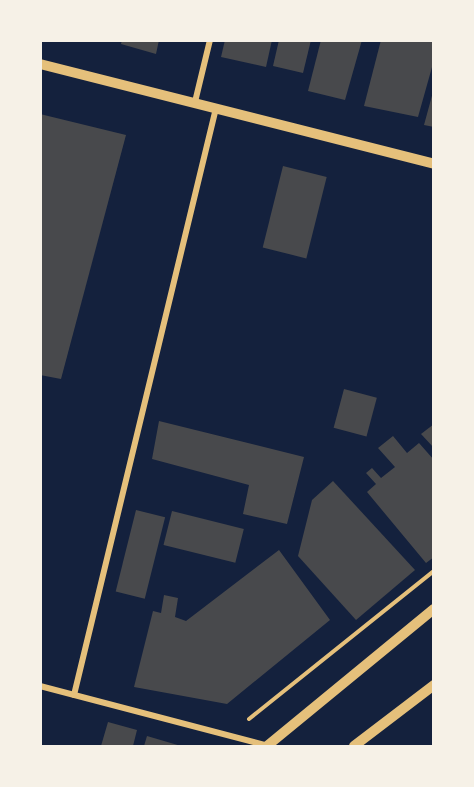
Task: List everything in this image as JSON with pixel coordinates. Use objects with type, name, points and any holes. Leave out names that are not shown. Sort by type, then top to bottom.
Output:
[{"type":"street","points":[[195,102],[210,40]]},
{"type":"street","points":[[40,64],[434,164]]},
{"type":"street","points":[[74,695],[216,108]]},
{"type":"street","points":[[40,686],[269,746],[434,609]]},
{"type":"street","points":[[354,747],[434,685]]},
{"type":"path","points":[[244,723],[434,571]]},
{"type":"building","points":[[122,40],[159,40],[156,54],[121,44]]},
{"type":"building","points":[[225,40],[272,40],[266,67],[221,57]]},
{"type":"building","points":[[279,40],[311,40],[303,73],[273,66]]},
{"type":"building","points":[[321,40],[362,40],[345,100],[308,91]]},
{"type":"building","points":[[381,40],[434,40],[434,60],[418,117],[364,106]]},
{"type":"building","points":[[434,92],[434,127],[424,125]]},
{"type":"building","points":[[40,114],[126,135],[61,379],[40,375]]},
{"type":"building","points":[[283,166],[327,177],[306,258],[263,248]]},
{"type":"building","points":[[344,389],[377,398],[366,436],[334,428]]},
{"type":"building","points":[[159,421],[304,457],[287,524],[243,514],[249,485],[152,459]]},
{"type":"building","points":[[434,424],[434,448],[421,434]]},
{"type":"building","points":[[393,436],[407,453],[419,443],[434,460],[434,557],[426,563],[367,492],[376,484],[366,473],[372,468],[381,478],[395,467],[378,448]]},
{"type":"building","points":[[333,481],[415,570],[356,620],[298,556],[312,500]]},
{"type":"building","points":[[136,510],[165,517],[145,599],[116,592]]},
{"type":"building","points":[[172,511],[244,529],[235,563],[164,545]]},
{"type":"building","points":[[279,550],[330,620],[227,704],[134,687],[153,611],[161,613],[164,595],[178,598],[175,617],[186,621]]},
{"type":"building","points":[[108,722],[137,730],[133,746],[101,746]]},
{"type":"building","points":[[147,736],[181,746],[144,746]]}]
